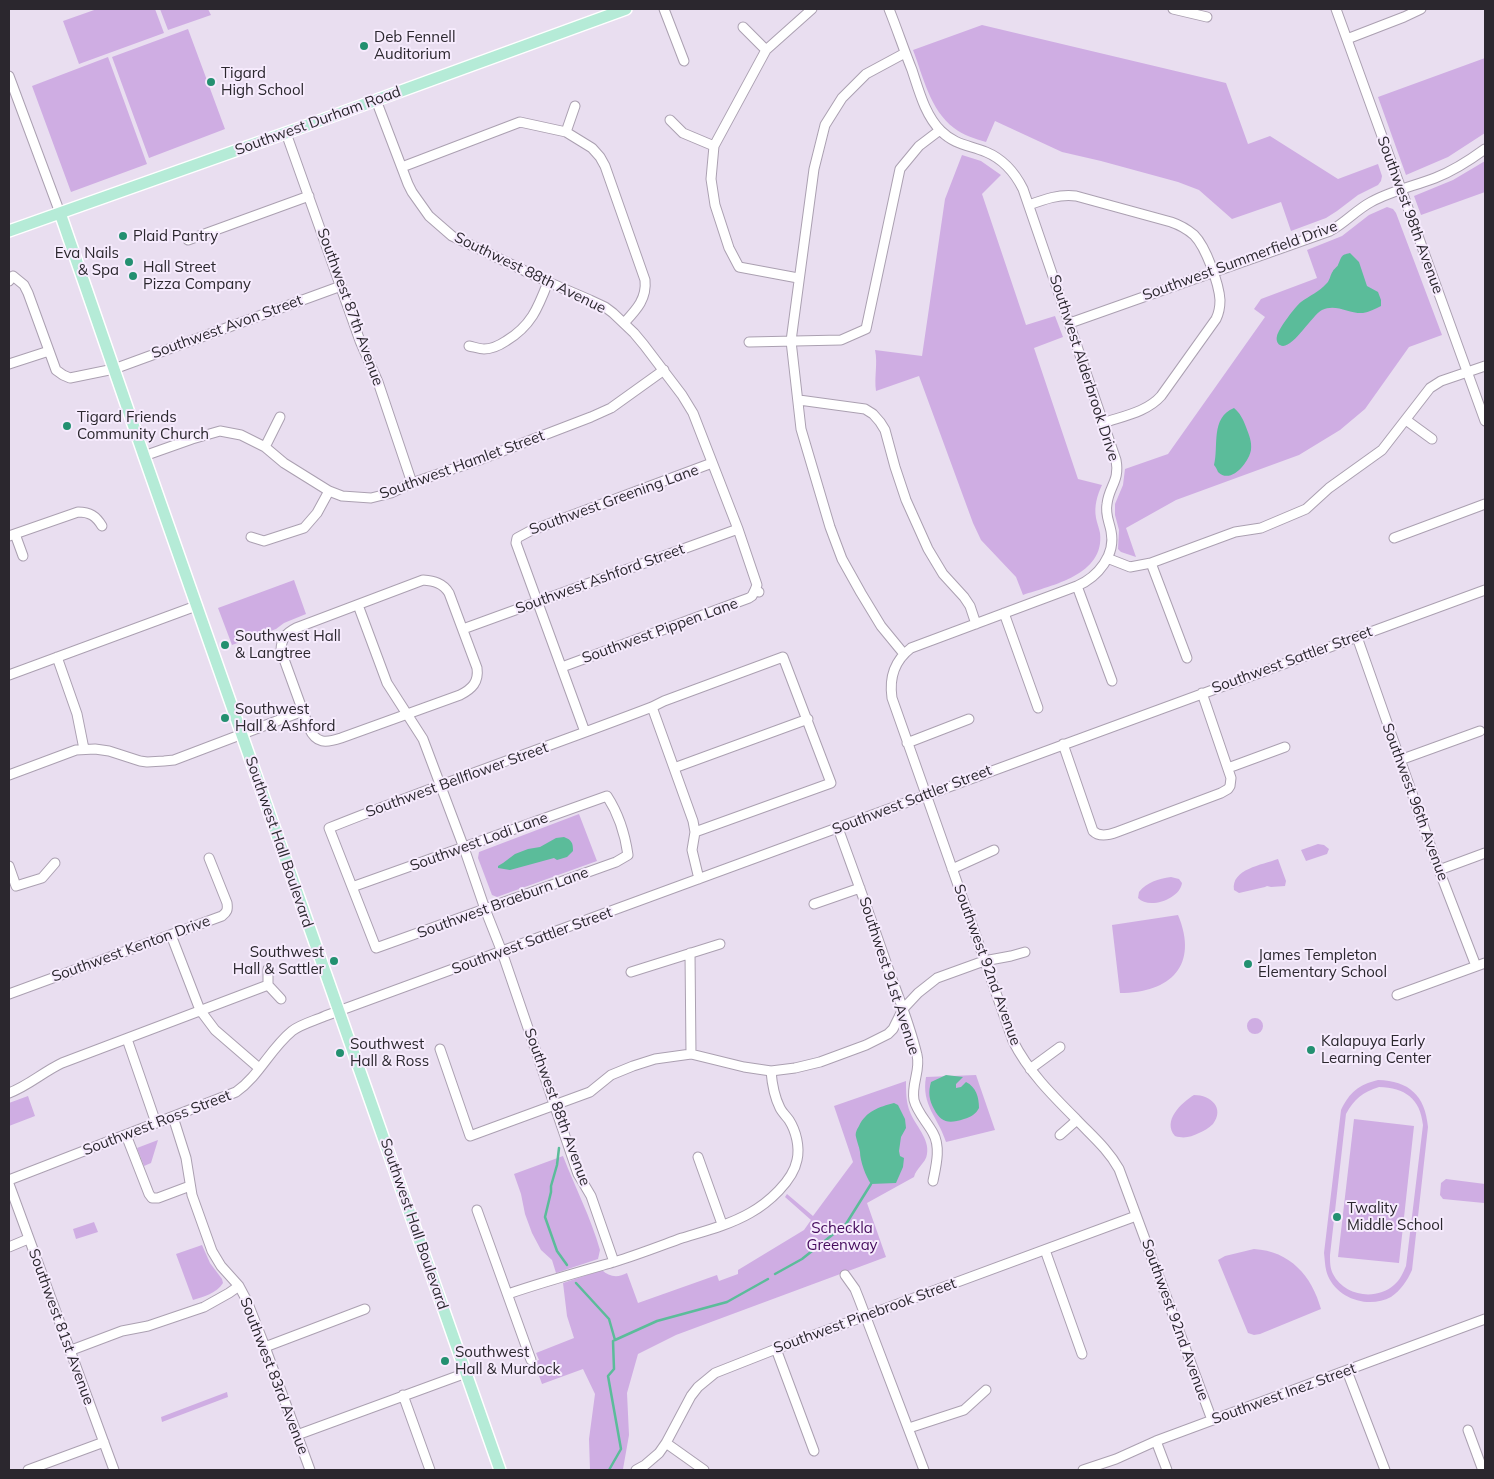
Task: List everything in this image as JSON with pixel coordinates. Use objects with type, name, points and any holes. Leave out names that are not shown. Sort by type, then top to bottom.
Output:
[{"type":"main road","name":"Southwest Durham Road","points":[[9,231],[286,133],[626,9]]},
{"type":"main road","name":"Southwest Hall Boulevard","points":[[60,213],[500,1470]]},
{"type":"street","points":[[664,9],[684,61]]},
{"type":"street","points":[[798,278],[739,267],[729,248],[715,205],[711,179],[714,146],[766,50],[812,9]]},
{"type":"street","name":"Southwest Alderbrook Drive","points":[[890,9],[927,110],[940,130],[956,142],[984,152],[1003,162],[1023,188],[1116,460],[1117,472],[1106,511],[1112,536],[1110,550],[1107,558],[1094,576],[1077,586],[911,648],[904,654]]},
{"type":"street","points":[[1173,9],[1207,17]]},
{"type":"street","name":"Southwest 98th Avenue","points":[[1336,9],[1485,421]]},
{"type":"street","points":[[1347,39],[1420,9]]},
{"type":"street","points":[[743,28],[766,50]]},
{"type":"street","points":[[905,53],[866,74],[842,98],[825,125],[814,169],[791,341],[801,429],[830,527],[842,559],[881,626],[904,654],[898,661],[892,675],[891,690],[894,705],[925,795]]},
{"type":"street","points":[[9,76],[60,213]]},
{"type":"street","name":"Southwest 88th Avenue","points":[[376,100],[408,184],[423,210],[437,224],[452,236],[605,307],[634,333],[664,370],[689,404],[738,529],[755,578],[757,591]]},
{"type":"street","points":[[566,132],[575,106]]},
{"type":"street","points":[[670,120],[683,133],[714,146]]},
{"type":"street","points":[[402,167],[520,122],[566,132],[592,148],[605,166],[645,280],[642,302],[624,323]]},
{"type":"street","points":[[750,342],[841,340],[866,329],[900,169],[919,146],[940,130]]},
{"type":"street","name":"Southwest 87th Avenue","points":[[286,133],[363,349],[375,374],[412,483]]},
{"type":"street","name":"Southwest Summerfield Drive","points":[[1070,323],[1330,231],[1341,225],[1370,202],[1436,177],[1485,149]]},
{"type":"street","points":[[188,240],[309,196]]},
{"type":"street","points":[[1029,205],[1053,196],[1076,196],[1181,225],[1196,237],[1208,258],[1213,272],[1220,298],[1220,311],[1161,396],[1147,408],[1103,423]]},
{"type":"street","name":"Southwest Avon Street","points":[[11,279],[24,285],[56,370],[70,378],[114,369],[341,286]]},
{"type":"street","points":[[469,346],[485,350],[500,345],[513,337],[531,320],[548,282]]},
{"type":"street","points":[[9,364],[49,351]]},
{"type":"street","points":[[1107,558],[1130,567],[1151,563],[1235,532],[1261,528],[1306,509],[1329,488],[1382,450],[1430,388],[1441,381],[1485,366]]},
{"type":"street","name":"Southwest Hamlet Street","points":[[144,456],[220,431],[241,434],[329,491],[342,496],[371,498],[391,493],[412,483],[591,418],[611,408],[664,370]]},
{"type":"street","points":[[799,400],[865,409],[880,422],[885,430],[906,500],[921,534],[943,574],[970,606],[976,624]]},
{"type":"street","points":[[265,448],[280,416]]},
{"type":"street","points":[[1406,420],[1432,439]]},
{"type":"street","name":"Southwest Greening Lane","points":[[538,602],[516,543],[517,538],[530,531],[712,463]]},
{"type":"street","points":[[251,537],[264,541],[304,528],[317,513],[329,491]]},
{"type":"street","points":[[1394,538],[1485,504]]},
{"type":"street","points":[[23,556],[12,535],[78,512],[90,513],[99,520],[102,526]]},
{"type":"street","name":"Southwest Ashford Street","points":[[463,629],[738,529]]},
{"type":"street","points":[[1151,563],[1187,658]]},
{"type":"street","points":[[423,580],[438,582],[446,588],[463,629],[478,673],[474,686],[460,694],[341,738],[326,741],[314,738],[302,711],[281,651],[282,639],[296,628],[358,605],[423,580]]},
{"type":"street","points":[[1077,586],[1112,681]]},
{"type":"street","name":"Southwest Sattler Street","points":[[339,1011],[1485,590]]},
{"type":"street","name":"Southwest Pippen Lane","points":[[562,667],[749,598],[757,591]]},
{"type":"street","points":[[538,602],[585,732],[783,657],[831,783],[695,832]]},
{"type":"street","name":"Southwest 88th Avenue","points":[[358,605],[387,683],[423,739],[502,952],[578,1174],[591,1196],[614,1262]]},
{"type":"street","points":[[9,675],[196,606]]},
{"type":"street","points":[[1004,613],[1038,708]]},
{"type":"street","name":"Southwest 96th Avenue","points":[[1357,637],[1439,870],[1476,966]]},
{"type":"street","points":[[57,657],[77,714],[84,749]]},
{"type":"street","points":[[1063,744],[1093,831],[1100,835],[1116,832],[1221,793],[1230,786],[1231,781],[1228,768],[1202,693]]},
{"type":"street","points":[[652,707],[693,821],[695,832],[692,850],[700,879]]},
{"type":"street","points":[[9,775],[76,750],[84,749],[109,751],[140,761],[174,760],[302,711]]},
{"type":"street","points":[[674,768],[808,719]]},
{"type":"street","points":[[907,743],[970,719]]},
{"type":"street","points":[[1400,760],[1480,731]]},
{"type":"street","name":"Southwest Bellflower Street","points":[[352,887],[329,828],[585,732]]},
{"type":"street","points":[[1228,768],[1285,747]]},
{"type":"street","name":"Southwest 92nd Avenue","points":[[925,795],[1013,1040],[1030,1069],[1107,1151],[1119,1169],[1212,1420]]},
{"type":"street","name":"Southwest Lodi Lane","points":[[352,887],[607,796],[614,807],[627,843],[628,855]]},
{"type":"street","name":"Southwest 91st Avenue","points":[[838,828],[903,1009],[918,1057],[914,1084],[914,1101],[924,1121],[934,1134],[937,1143],[937,1164],[933,1181]]},
{"type":"street","points":[[952,869],[994,850]]},
{"type":"street","points":[[1439,870],[1485,853]]},
{"type":"street","name":"Southwest Braeburn Lane","points":[[352,887],[376,948],[616,862],[628,855]]},
{"type":"street","name":"Southwest Kenton Drive","points":[[9,994],[222,916],[228,909],[227,903],[209,858]]},
{"type":"street","points":[[9,866],[16,886],[42,878],[55,863]]},
{"type":"street","points":[[814,904],[860,888]]},
{"type":"street","points":[[171,935],[200,1010],[215,1030],[259,1068]]},
{"type":"street","points":[[631,972],[720,944]]},
{"type":"street","points":[[440,1049],[470,1136],[590,1092],[611,1076],[655,1059],[691,1054],[771,1071],[820,1062],[866,1046],[888,1034],[893,1029],[903,1009],[918,993],[937,978],[984,960],[1025,952]]},
{"type":"street","points":[[690,953],[691,1054]]},
{"type":"street","points":[[1397,995],[1485,963]]},
{"type":"street","points":[[268,968],[268,985],[281,999]]},
{"type":"street","points":[[9,1093],[22,1088],[52,1068],[268,985]]},
{"type":"street","name":"Southwest Ross Street","points":[[9,1180],[236,1092],[252,1078],[278,1044],[293,1030],[339,1011]]},
{"type":"street","points":[[127,1039],[156,1123]]},
{"type":"street","points":[[1030,1069],[1060,1047]]},
{"type":"street","points":[[508,1294],[554,1278],[614,1262],[739,1219],[767,1202],[789,1178],[795,1165],[798,1149],[794,1131],[777,1101],[771,1071]]},
{"type":"street","name":"Southwest 83rd Avenue","points":[[172,1117],[186,1158],[192,1195],[216,1259],[239,1286],[247,1301],[310,1470]]},
{"type":"street","points":[[1060,1135],[1076,1120]]},
{"type":"street","points":[[126,1135],[152,1198],[158,1198],[190,1186]]},
{"type":"street","points":[[698,1157],[722,1224]]},
{"type":"street","name":"Southwest 81st Avenue","points":[[9,1184],[114,1470]]},
{"type":"street","points":[[477,1210],[531,1360]]},
{"type":"street","name":"Southwest Pinebrook Street","points":[[636,1470],[652,1460],[666,1443],[690,1396],[705,1380],[715,1373],[1136,1216]]},
{"type":"street","points":[[9,1247],[28,1239]]},
{"type":"street","points":[[1045,1250],[1082,1354]]},
{"type":"street","points":[[845,1275],[855,1289],[866,1316],[924,1470]]},
{"type":"street","points":[[69,1351],[122,1331],[148,1326],[204,1307],[239,1286]]},
{"type":"street","points":[[265,1347],[365,1309]]},
{"type":"street","name":"Southwest Inez Street","points":[[1083,1470],[1485,1319]]},
{"type":"street","points":[[776,1349],[814,1451]]},
{"type":"street","points":[[1348,1371],[1385,1470]]},
{"type":"street","points":[[297,1434],[466,1373]]},
{"type":"street","points":[[909,1428],[964,1410],[986,1390]]},
{"type":"street","points":[[402,1395],[430,1470]]},
{"type":"street","points":[[1468,1430],[1481,1468]]},
{"type":"street","points":[[1156,1441],[1167,1470]]},
{"type":"street","points":[[28,1470],[104,1442]]},
{"type":"street","points":[[666,1443],[704,1470]]},
{"type":"green space","points":[[97,9],[155,9],[164,33],[79,64],[63,21]]},
{"type":"green space","points":[[160,9],[208,9],[211,15],[168,30]]},
{"type":"green space","points":[[982,25],[1226,83],[1248,144],[1270,136],[1338,179],[1378,164],[1382,176],[1381,181],[1378,185],[1358,195],[1326,218],[1291,231],[1281,202],[1232,219],[1199,190],[1178,182],[1062,152],[995,121],[986,142],[961,133],[946,121],[933,102],[913,50]]},
{"type":"green space","points":[[188,29],[225,129],[149,158],[112,57]]},
{"type":"green space","points":[[108,57],[147,164],[71,192],[32,86]]},
{"type":"green space","points":[[1485,58],[1485,133],[1448,157],[1406,175],[1378,97]]},
{"type":"green space","points":[[962,155],[981,161],[1001,175],[982,194],[1026,325],[1055,316],[1063,337],[1034,348],[1078,479],[1102,485],[1097,497],[1095,514],[1100,533],[1099,547],[1094,559],[1074,576],[1023,595],[1016,577],[981,540],[919,376],[876,391],[875,350],[922,356],[945,199]]},
{"type":"green space","points":[[1485,161],[1485,192],[1421,215],[1414,196],[1453,180]]},
{"type":"green space","points":[[1387,207],[1393,209],[1396,213],[1442,335],[1409,347],[1365,409],[1340,430],[1299,455],[1176,500],[1126,528],[1136,557],[1121,552],[1118,549],[1119,530],[1115,515],[1115,504],[1123,485],[1125,469],[1168,454],[1265,317],[1254,309],[1261,299],[1317,278],[1307,250],[1342,236],[1369,215]]},
{"type":"green space","points":[[294,580],[306,614],[284,623],[276,629],[232,645],[218,608]]},
{"type":"green space","points":[[579,814],[597,861],[497,897],[492,895],[478,858],[479,852]]},
{"type":"green space","points":[[1318,844],[1324,845],[1329,849],[1327,854],[1306,861],[1301,850]]},
{"type":"green space","points":[[1278,859],[1286,881],[1285,886],[1267,886],[1239,893],[1234,890],[1234,883],[1242,873]]},
{"type":"green space","points":[[1171,877],[1179,879],[1182,883],[1176,894],[1170,898],[1156,903],[1149,903],[1138,898],[1139,892],[1149,883]]},
{"type":"green space","points":[[1178,915],[1184,933],[1185,948],[1182,962],[1176,973],[1166,982],[1154,988],[1138,992],[1120,993],[1112,925]]},
{"type":"green space","points":[[1252,1018],[1258,1018],[1263,1023],[1261,1032],[1252,1034],[1247,1029],[1247,1023]]},
{"type":"green space","points":[[976,1075],[995,1130],[946,1142],[928,1103],[925,1087],[926,1077]]},
{"type":"green space","points":[[1378,1080],[1398,1083],[1414,1092],[1423,1106],[1428,1127],[1412,1270],[1403,1285],[1391,1297],[1373,1302],[1364,1302],[1347,1296],[1333,1284],[1328,1276],[1324,1253],[1341,1110],[1355,1090]],"holes":[[[1379,1087],[1404,1092],[1415,1101],[1419,1108],[1423,1125],[1406,1266],[1398,1281],[1387,1290],[1378,1293],[1361,1294],[1352,1291],[1338,1281],[1332,1272],[1330,1263],[1346,1114],[1352,1104],[1368,1091]]]},
{"type":"green space","name":"Scheckla Greenway","points":[[906,1081],[906,1097],[909,1108],[926,1143],[927,1154],[914,1177],[867,1203],[886,1257],[676,1335],[638,1354],[627,1393],[629,1435],[623,1469],[590,1470],[589,1439],[595,1394],[583,1369],[542,1384],[534,1362],[539,1360],[536,1353],[574,1338],[567,1316],[563,1283],[602,1270],[614,1276],[627,1273],[638,1303],[717,1275],[719,1281],[738,1274],[738,1270],[804,1230],[811,1220],[785,1197],[787,1194],[813,1216],[853,1162],[834,1106]]},
{"type":"green space","points":[[1194,1095],[1211,1100],[1217,1108],[1216,1118],[1210,1127],[1196,1134],[1184,1137],[1175,1136],[1172,1130],[1172,1119],[1179,1108]]},
{"type":"green space","points":[[28,1096],[35,1116],[9,1126],[9,1103]]},
{"type":"green space","points":[[1354,1119],[1414,1126],[1399,1263],[1338,1257]]},
{"type":"green space","points":[[158,1140],[151,1163],[144,1166],[137,1148]]},
{"type":"green space","points":[[563,1156],[588,1214],[600,1250],[598,1259],[556,1273],[552,1260],[541,1250],[532,1233],[514,1174]]},
{"type":"green space","points":[[1446,1179],[1485,1184],[1484,1203],[1443,1199],[1440,1195],[1441,1183]]},
{"type":"green space","points":[[94,1222],[98,1232],[76,1239],[73,1229]]},
{"type":"green space","points":[[202,1245],[210,1263],[223,1283],[214,1292],[193,1300],[176,1254]]},
{"type":"green space","points":[[1254,1249],[1278,1255],[1298,1267],[1312,1286],[1321,1309],[1260,1334],[1248,1333],[1218,1260],[1225,1256]]},
{"type":"green space","points":[[227,1392],[228,1397],[162,1422],[161,1417]]},
{"type":"shaded area","points":[[1350,253],[1359,262],[1367,286],[1378,292],[1381,306],[1363,313],[1327,308],[1317,314],[1290,343],[1285,346],[1277,343],[1278,332],[1291,313],[1301,302],[1327,283],[1342,257]]},
{"type":"shaded area","points":[[1234,408],[1240,414],[1245,424],[1250,438],[1251,450],[1243,466],[1234,474],[1228,476],[1218,472],[1214,465],[1218,425],[1221,418]]},
{"type":"shaded area","points":[[564,837],[572,842],[573,846],[573,851],[567,857],[557,860],[554,858],[510,870],[498,868],[498,866],[515,854],[540,847],[556,838]]},
{"type":"shaded area","points":[[946,1075],[963,1077],[956,1084],[956,1088],[961,1087],[966,1082],[975,1090],[978,1096],[979,1108],[973,1115],[959,1121],[950,1122],[943,1120],[937,1114],[930,1099],[930,1086],[931,1082]]},
{"type":"shaded area","points":[[894,1103],[898,1105],[905,1119],[906,1128],[901,1137],[899,1151],[900,1156],[904,1158],[903,1167],[896,1183],[871,1184],[862,1164],[856,1131],[869,1113]]},
{"type":"waterway","points":[[559,1148],[545,1217],[557,1251],[567,1265]]},
{"type":"waterway","points":[[775,1274],[802,1259],[846,1224],[871,1184]]},
{"type":"waterway","points":[[615,1340],[657,1321],[727,1302],[768,1279]]},
{"type":"waterway","points":[[576,1283],[609,1319],[615,1340],[613,1341],[614,1369],[608,1376],[621,1449],[609,1470]]},
{"type":"place","name":"Deb Fennell Auditorium","points":[[364,46]]},
{"type":"place","name":"Tigard High School","points":[[211,82]]},
{"type":"place","name":"Plaid Pantry","points":[[123,236]]},
{"type":"place","name":"Eva Nails & Spa","points":[[129,262]]},
{"type":"place","name":"Hall Street Pizza Company","points":[[133,276]]},
{"type":"place","name":"Tigard Friends Community Church","points":[[67,426]]},
{"type":"place","name":"Southwest Hall & Langtree","points":[[225,645]]},
{"type":"place","name":"Southwest Hall & Ashford","points":[[225,718]]},
{"type":"place","name":"Southwest Hall & Sattler","points":[[334,961]]},
{"type":"place","name":"James Templeton Elementary School","points":[[1248,964]]},
{"type":"place","name":"Kalapuya Early Learning Center","points":[[1311,1050]]},
{"type":"place","name":"Southwest Hall & Ross","points":[[340,1053]]},
{"type":"place","name":"Twality Middle School","points":[[1337,1217]]},
{"type":"place","name":"Southwest Hall & Murdock","points":[[445,1361]]}]
